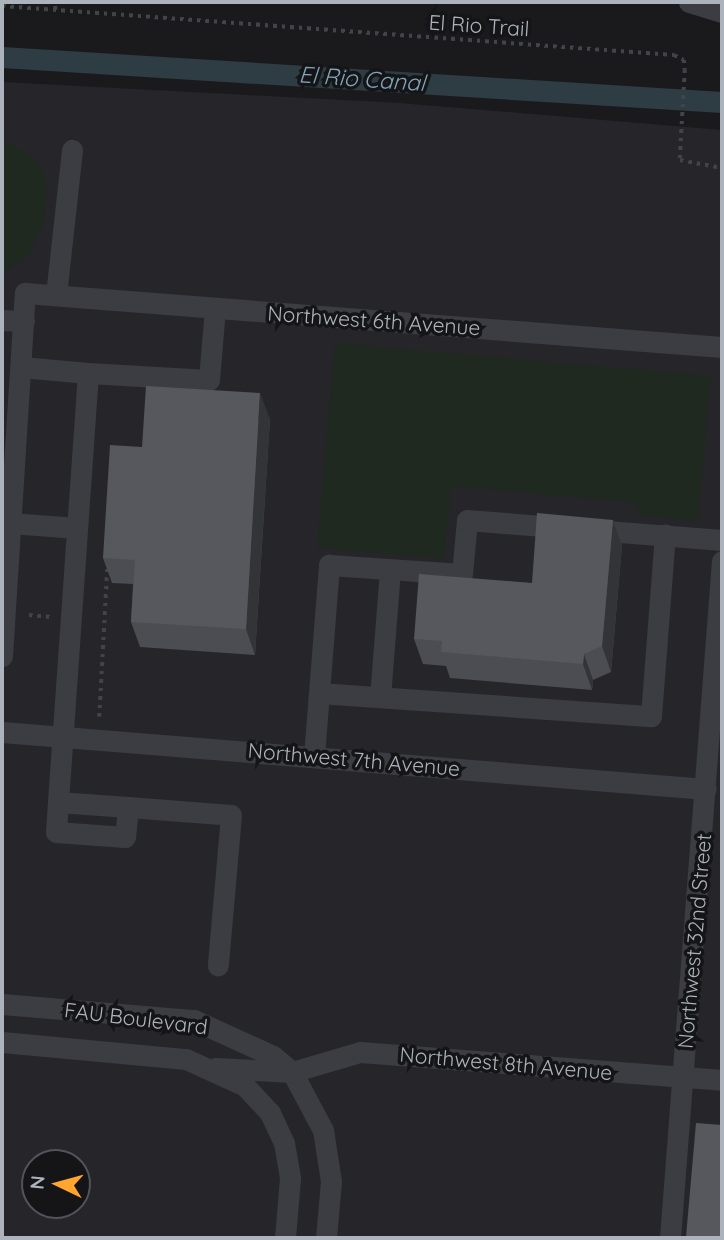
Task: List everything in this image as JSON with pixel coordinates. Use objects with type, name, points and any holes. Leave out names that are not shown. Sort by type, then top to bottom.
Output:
[{"type":"street","points":[[697,3],[722,12]]},
{"type":"street","points":[[56,295],[72,150]]},
{"type":"street","name":"Northwest 6th Avenue","points":[[24,321],[25,293],[722,347]]},
{"type":"street","points":[[21,367],[209,380],[215,308]]},
{"type":"street","points":[[2,320],[24,321],[21,367],[10,398],[10,523],[2,656]]},
{"type":"street","points":[[88,373],[56,832],[125,837],[128,807]]},
{"type":"street","points":[[314,756],[329,565],[462,574],[467,520],[722,540]]},
{"type":"street","points":[[10,523],[77,528]]},
{"type":"street","points":[[319,693],[651,716],[665,536]]},
{"type":"street","name":"Northwest 32nd Street","points":[[670,1238],[722,561]]},
{"type":"street","points":[[380,698],[390,569]]},
{"type":"street","name":"Northwest 7th Avenue","points":[[2,732],[706,789]]},
{"type":"street","points":[[58,802],[231,815],[218,965]]},
{"type":"street","name":"FAU Boulevard","points":[[2,1004],[194,1020],[243,1038],[292,1072],[328,1146],[326,1238]]},
{"type":"street","name":"FAU Boulevard","points":[[2,1042],[215,1068],[257,1097],[284,1143],[290,1178],[285,1238]]},
{"type":"street","name":"Northwest 8th Avenue","points":[[215,1068],[292,1072],[360,1052],[722,1080]]},
{"type":"path","points":[[55,2],[55,10]]},
{"type":"path","name":"El Rio Trail","points":[[2,6],[674,55],[684,60],[680,148],[687,166],[722,168]]},
{"type":"path","points":[[99,717],[108,556]]},
{"type":"shaded area","points":[[2,82],[399,103],[722,130],[722,1238],[2,1238]]},
{"type":"green space","points":[[2,140],[36,159],[47,185],[44,222],[29,254],[2,276]]},
{"type":"green space","points":[[335,343],[711,376],[698,521],[637,515],[638,503],[451,486],[444,559],[317,548]]},
{"type":"building","points":[[146,386],[260,393],[246,629],[131,622],[135,560],[103,558],[110,445],[142,447]]},
{"type":"building","points":[[537,513],[613,520],[602,646],[584,654],[583,664],[441,652],[442,641],[414,639],[419,574],[532,583]]},
{"type":"building","points":[[696,1123],[722,1125],[722,1238],[686,1237]]},
{"type":"waterway","name":"El Rio Canal","points":[[2,57],[722,102]]}]
